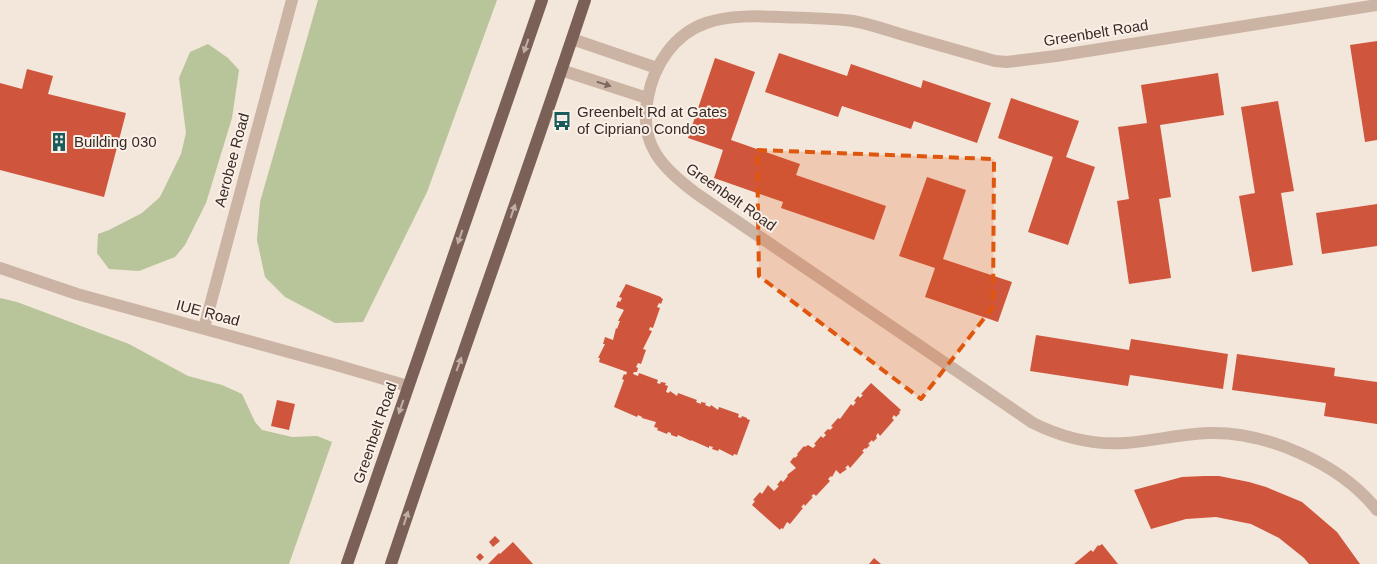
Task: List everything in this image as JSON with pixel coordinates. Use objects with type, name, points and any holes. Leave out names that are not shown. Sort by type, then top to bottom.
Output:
[{"type":"main road","name":"Greenbelt Road","points":[[347,564],[542,0]]},
{"type":"main road","points":[[391,564],[444,404],[487,286],[585,0]]},
{"type":"street","name":"Aerobee Road","points":[[204,328],[292,0]]},
{"type":"street","name":"Greenbelt Road","points":[[1377,5],[1076,53],[1007,62],[994,61],[853,22],[768,17],[734,18],[704,23],[679,39],[667,52],[657,68],[648,98],[647,124],[652,148],[660,162],[672,176],[1033,423],[1062,435],[1085,441],[1104,443],[1124,443],[1208,433],[1245,435],[1287,447],[1331,470],[1366,498],[1377,510]]},
{"type":"street","points":[[572,39],[657,68]]},
{"type":"street","points":[[561,70],[648,98]]},
{"type":"street","name":"IUE Road","points":[[0,268],[77,294],[408,386]]},
{"type":"highlighted area","points":[[757,150],[994,159],[993,307],[921,399],[759,276]]},
{"type":"green space","points":[[318,0],[497,0],[427,192],[363,322],[335,323],[285,297],[265,277],[257,240],[260,202]]},
{"type":"green space","points":[[208,44],[228,58],[239,70],[232,118],[206,203],[185,245],[175,257],[139,271],[109,269],[97,253],[98,234],[142,213],[160,197],[181,154],[186,133],[179,78],[190,52]]},
{"type":"green space","points":[[0,298],[17,302],[129,344],[188,376],[222,385],[242,394],[255,422],[262,430],[292,437],[317,436],[332,442],[289,564],[0,564]]},
{"type":"building","points":[[1377,41],[1377,140],[1365,142],[1350,45]]},
{"type":"building","points":[[779,53],[847,76],[851,64],[921,88],[923,80],[991,103],[977,143],[914,121],[911,129],[842,106],[838,117],[765,92]]},
{"type":"building","points":[[715,58],[755,72],[731,140],[800,164],[796,175],[886,206],[874,240],[781,208],[783,202],[714,178],[723,150],[688,138]]},
{"type":"building","name":"Building 030","points":[[27,69],[53,76],[48,94],[126,113],[104,197],[0,170],[0,83],[22,89]]},
{"type":"building","points":[[1218,73],[1224,115],[1160,125],[1171,197],[1159,199],[1171,278],[1129,284],[1117,201],[1129,199],[1118,127],[1147,123],[1141,85]]},
{"type":"building","points":[[1011,98],[1079,121],[1066,157],[1095,167],[1068,245],[1028,232],[1053,157],[998,138]]},
{"type":"building","points":[[1278,101],[1294,191],[1281,193],[1293,265],[1252,272],[1239,196],[1255,193],[1241,107]]},
{"type":"building","points":[[927,177],[966,190],[943,259],[1012,282],[998,322],[925,297],[935,268],[899,256]]},
{"type":"building","points":[[1377,204],[1377,246],[1322,254],[1316,213]]},
{"type":"building","points":[[626,284],[663,299],[657,307],[660,308],[653,328],[650,327],[649,330],[652,331],[643,349],[646,350],[641,364],[638,363],[636,367],[638,368],[637,372],[633,374],[638,376],[639,373],[658,380],[657,383],[660,384],[661,382],[666,383],[665,385],[668,386],[666,392],[669,393],[670,391],[677,396],[678,393],[697,400],[696,402],[701,404],[701,402],[706,403],[705,405],[710,407],[711,405],[718,410],[719,407],[739,414],[738,417],[741,418],[742,416],[750,420],[737,455],[734,454],[733,456],[719,449],[718,451],[712,449],[713,447],[709,446],[709,448],[678,435],[677,437],[671,435],[668,432],[667,434],[654,427],[656,422],[638,415],[637,417],[614,407],[624,380],[622,379],[627,372],[599,362],[600,358],[598,358],[605,344],[603,344],[605,337],[613,340],[620,321],[618,321],[624,310],[616,307],[618,301],[620,302],[622,298],[619,297]]},
{"type":"building","points":[[1036,335],[1129,350],[1131,339],[1228,354],[1223,389],[1130,375],[1128,386],[1030,371]]},
{"type":"building","points":[[1237,354],[1335,368],[1334,376],[1377,382],[1377,424],[1324,416],[1326,403],[1232,390]]},
{"type":"building","points":[[871,383],[901,410],[900,413],[896,417],[894,415],[892,418],[894,420],[880,436],[878,433],[877,438],[868,444],[870,445],[862,451],[864,452],[850,468],[848,465],[845,468],[847,469],[840,474],[836,470],[832,477],[828,479],[830,481],[816,496],[814,494],[811,496],[813,497],[805,506],[804,504],[801,507],[803,508],[790,524],[787,522],[783,529],[781,528],[780,530],[752,505],[755,501],[753,500],[760,492],[762,494],[768,485],[774,491],[779,486],[777,485],[781,480],[783,482],[787,475],[796,468],[790,462],[794,457],[798,455],[804,446],[808,445],[813,448],[816,445],[814,444],[821,436],[823,438],[826,435],[824,433],[833,427],[831,426],[838,418],[840,419],[851,404],[853,406],[858,396],[860,398],[863,395],[861,394]]},
{"type":"building","points":[[277,400],[295,404],[289,430],[271,426]]},
{"type":"building","points":[[1219,476],[1249,482],[1302,502],[1337,532],[1360,564],[1309,564],[1279,538],[1251,524],[1216,517],[1186,519],[1151,529],[1134,490],[1182,477]]},
{"type":"building","points":[[495,536],[500,541],[493,547],[489,542]]},
{"type":"building","points":[[513,542],[533,564],[488,564],[499,553]]},
{"type":"building","points":[[1102,544],[1118,564],[1074,564],[1091,550],[1093,552],[1098,545]]},
{"type":"building","points":[[480,553],[484,557],[480,561],[476,557]]},
{"type":"building","points":[[874,558],[881,564],[869,564]]},
{"type":"place","name":"Greenbelt Rd at Gates of Cipriano Condos","points":[[562,121]]},
{"type":"place","name":"Building 030","points":[[59,142]]}]
